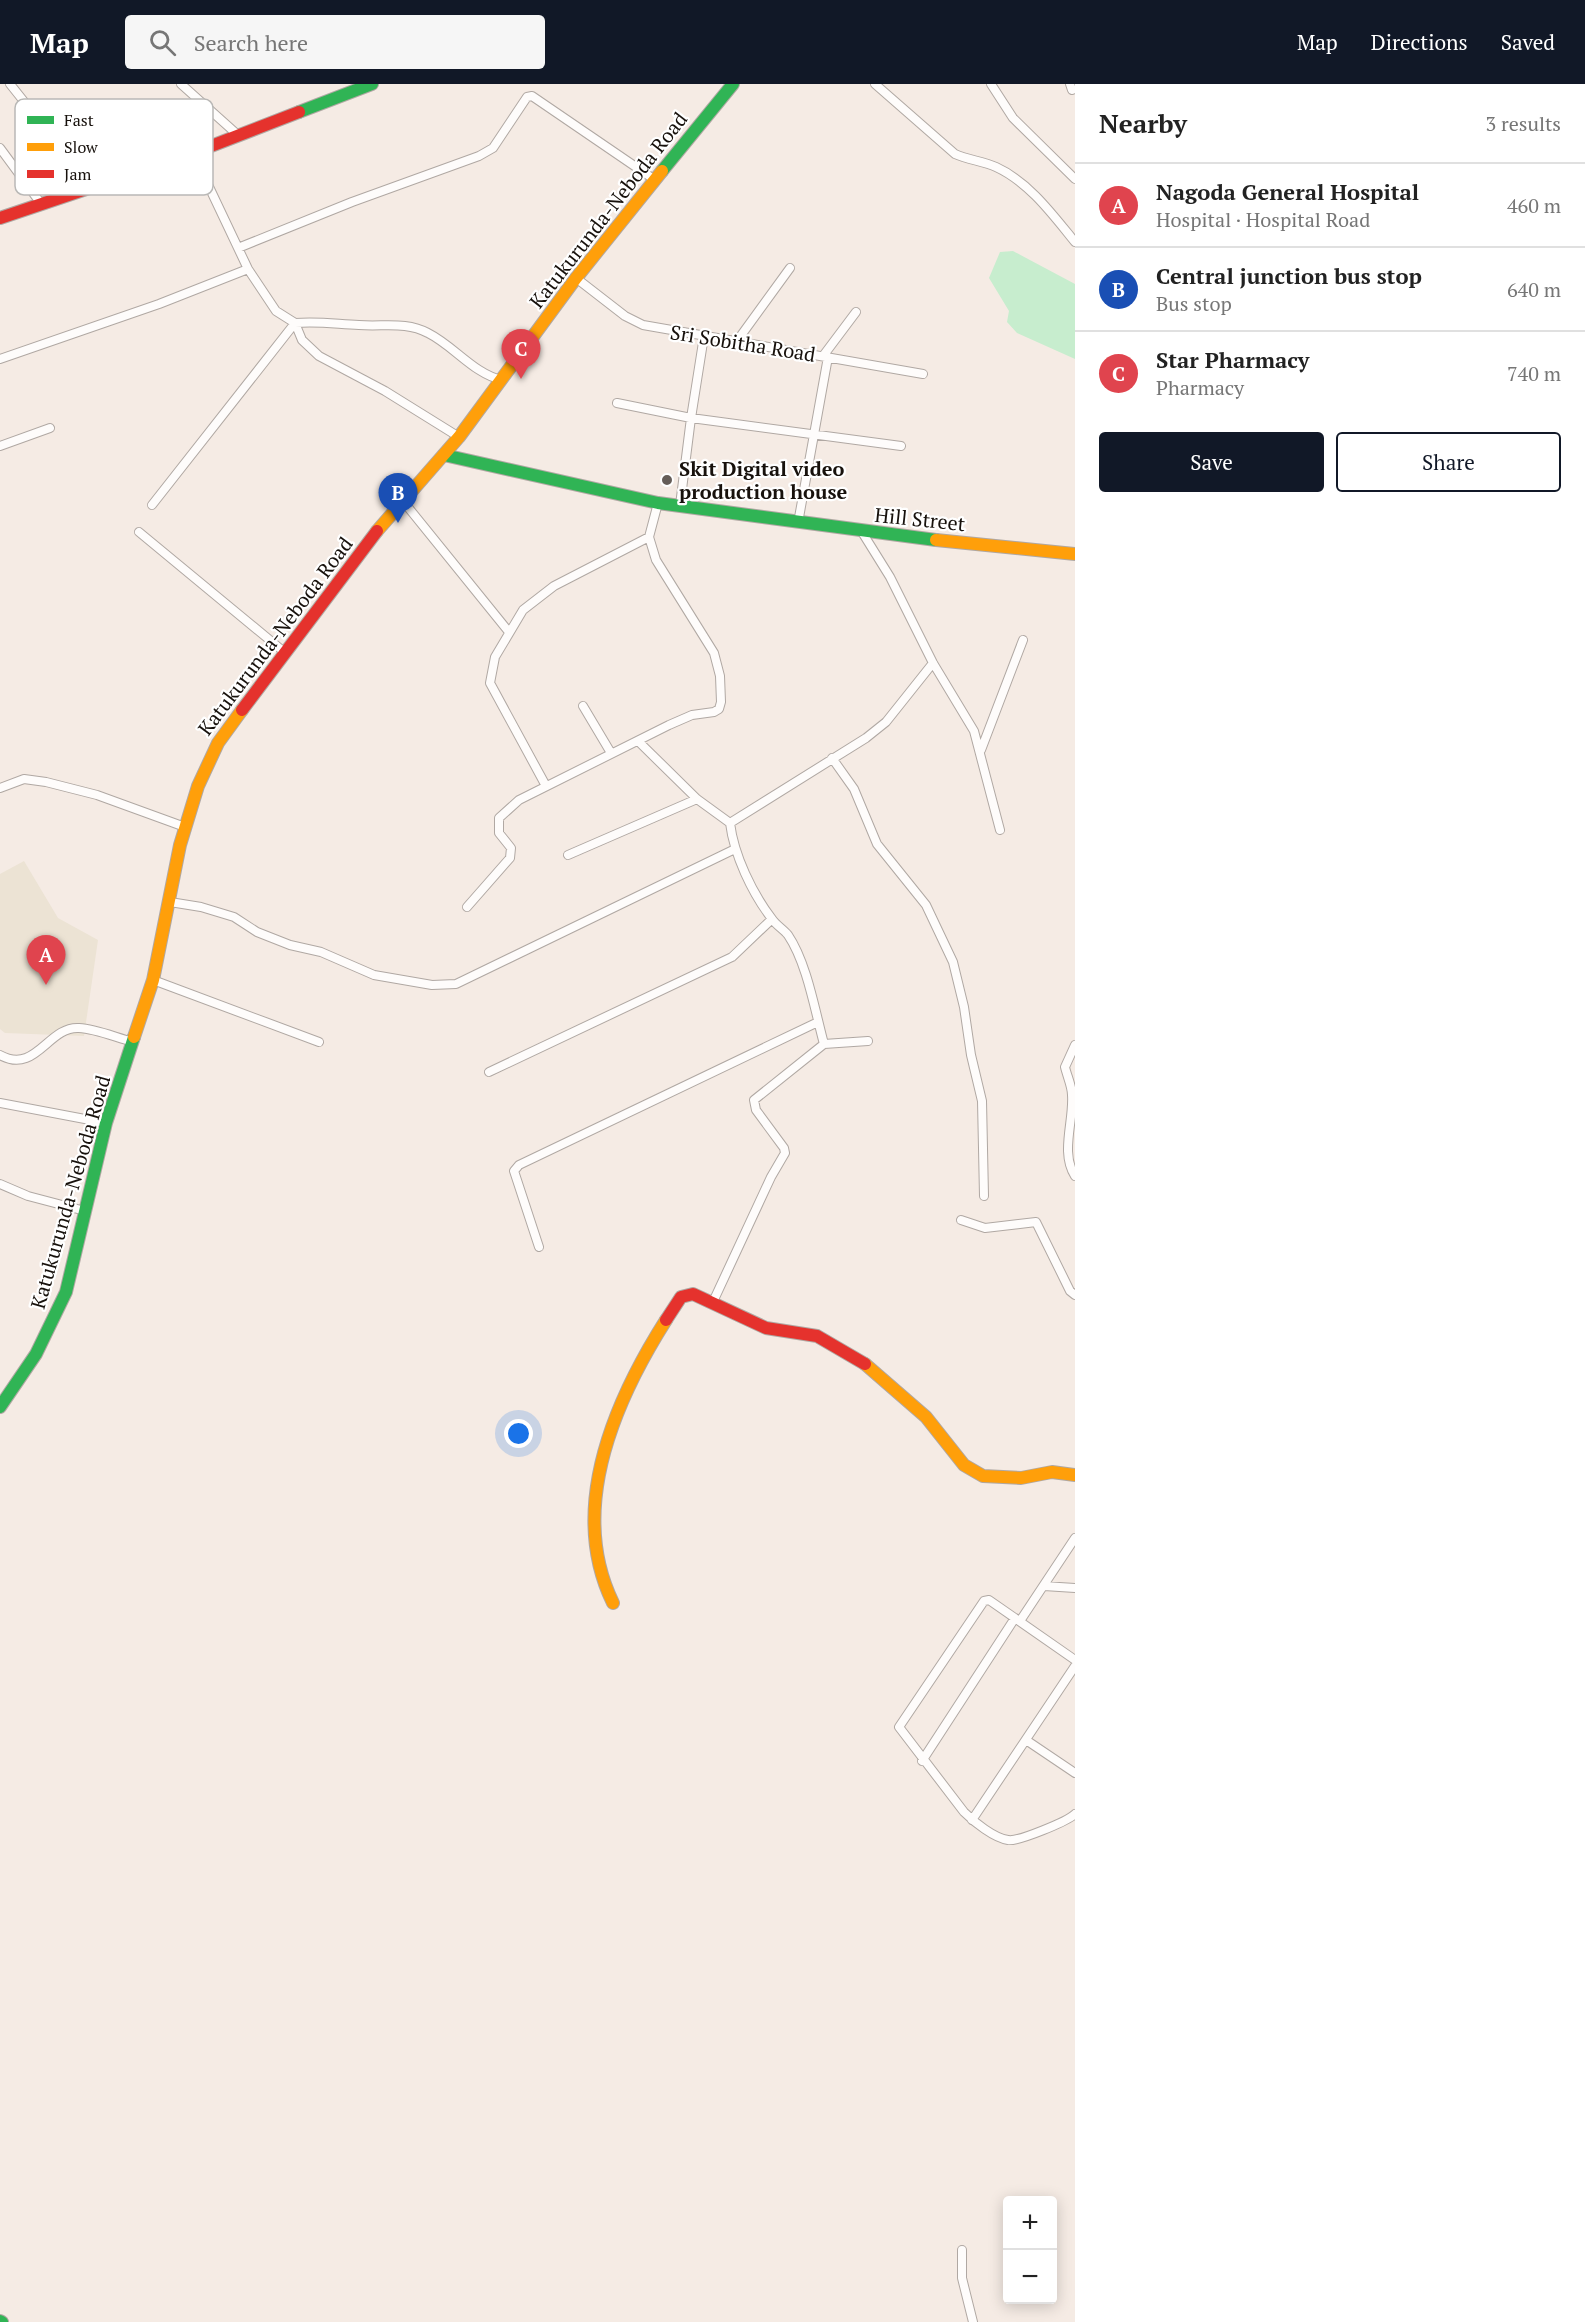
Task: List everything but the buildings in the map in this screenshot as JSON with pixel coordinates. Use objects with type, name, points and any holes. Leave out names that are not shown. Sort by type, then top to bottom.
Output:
[{"type":"main road","points":[[213,146],[372,84]]},
{"type":"main road","name":"Katukurunda-Neboda Road","points":[[0,1407],[53,1323],[66,1292],[106,1123],[153,980],[186,827],[198,786],[218,743],[284,651],[403,501],[459,437],[576,278],[733,84]]},
{"type":"main road","points":[[0,218],[72,195]]},
{"type":"main road","name":"Hill Street","points":[[444,455],[657,503],[862,532],[1075,554]]},
{"type":"main road","points":[[614,1604],[603,1585],[591,1522],[596,1489],[619,1408],[636,1369],[681,1297],[693,1294],[766,1328],[817,1336],[864,1363],[926,1416],[963,1465],[983,1476],[1021,1478],[1052,1472],[1075,1475]]},
{"type":"street","points":[[10,84],[22,99]]},
{"type":"street","points":[[181,84],[198,99]]},
{"type":"street","points":[[875,84],[955,154],[995,167],[1034,194],[1075,242]]},
{"type":"street","points":[[991,84],[1013,118],[1075,179]]},
{"type":"street","points":[[238,248],[352,202],[479,156],[493,148],[527,97],[532,96],[655,180]]},
{"type":"street","points":[[213,113],[239,136]]},
{"type":"street","points":[[0,148],[15,168]]},
{"type":"street","points":[[35,195],[42,205]]},
{"type":"street","points":[[213,195],[248,269],[276,311],[295,323],[302,340],[319,356],[385,391],[459,437]]},
{"type":"street","points":[[736,341],[790,268]]},
{"type":"street","points":[[0,359],[159,304],[248,269]]},
{"type":"street","name":"Sri Sobitha Road","points":[[576,278],[625,316],[642,325],[923,374]]},
{"type":"street","points":[[798,523],[826,356],[856,312]]},
{"type":"street","points":[[152,505],[295,323],[322,320],[360,326],[397,324],[427,332],[489,377],[502,380]]},
{"type":"street","points":[[680,505],[704,336]]},
{"type":"street","points":[[617,403],[692,418],[812,436],[901,446]]},
{"type":"street","points":[[0,446],[50,428]]},
{"type":"street","points":[[403,501],[509,632]]},
{"type":"street","points":[[467,908],[510,858],[511,848],[499,833],[499,818],[519,800],[692,715],[714,712],[721,702],[719,664],[714,653],[656,560],[649,537],[657,503]]},
{"type":"street","points":[[139,532],[284,651]]},
{"type":"street","points":[[862,532],[890,577],[933,663],[970,722],[981,751],[1000,830]]},
{"type":"street","points":[[546,786],[490,683],[495,657],[523,610],[554,586],[649,537]]},
{"type":"street","points":[[981,751],[1023,640]]},
{"type":"street","points":[[730,823],[866,738],[886,722],[933,663]]},
{"type":"street","points":[[584,706],[611,753]]},
{"type":"street","points":[[638,741],[697,799],[730,823],[735,849],[772,919],[788,936],[794,950],[804,974],[824,1044]]},
{"type":"street","points":[[832,758],[854,789],[877,844],[926,905],[953,962],[982,1101],[984,1196]]},
{"type":"street","points":[[0,788],[24,779],[46,782],[97,795],[186,827]]},
{"type":"street","points":[[568,855],[697,799]]},
{"type":"street","points":[[170,902],[201,907],[234,917],[257,932],[290,945],[321,952],[374,975],[432,985],[456,984],[735,849]]},
{"type":"street","points":[[489,1072],[732,957],[772,919]]},
{"type":"street","points":[[153,980],[319,1042]]},
{"type":"street","points":[[539,1247],[514,1171],[519,1166],[818,1022]]},
{"type":"street","points":[[0,1055],[13,1060],[27,1058],[42,1050],[50,1039],[77,1027],[134,1042]]},
{"type":"street","points":[[712,1304],[771,1177],[785,1153],[784,1148],[756,1110],[754,1100],[824,1044],[868,1041]]},
{"type":"street","points":[[1075,1045],[1065,1067],[1072,1095],[1069,1149],[1070,1168],[1075,1176]]},
{"type":"street","points":[[0,1103],[106,1123]]},
{"type":"street","points":[[0,1184],[28,1196],[85,1211]]},
{"type":"street","points":[[961,1220],[985,1228],[1036,1222],[1070,1292],[1075,1296]]},
{"type":"street","points":[[922,1761],[1075,1538]]},
{"type":"street","points":[[1044,1586],[1075,1588]]},
{"type":"street","points":[[1075,1660],[989,1600],[980,1603],[899,1726],[922,1761],[972,1820],[1009,1840],[1075,1814]]},
{"type":"street","points":[[972,1820],[1075,1665]]},
{"type":"street","points":[[1026,1740],[1075,1773]]},
{"type":"street","points":[[962,2250],[962,2278],[973,2322]]},
{"type":"shaded area","points":[[24,861],[58,918],[98,940],[84,1036],[5,1033],[0,1029],[0,874]]},
{"type":"green space","points":[[1013,251],[1075,284],[1075,359],[1017,333],[1007,322],[1009,311],[989,278],[1000,252]]},
{"type":"traffic: fast","points":[[299,112],[372,84]]},
{"type":"traffic: fast","points":[[662,171],[733,84]]},
{"type":"traffic: fast","points":[[444,455],[658,503],[936,540]]},
{"type":"traffic: fast","points":[[0,1407],[36,1354],[66,1292],[106,1123],[134,1037]]},
{"type":"traffic: slow","points":[[377,531],[459,437],[576,278],[662,171]]},
{"type":"traffic: slow","points":[[936,540],[1075,554]]},
{"type":"traffic: slow","points":[[134,1037],[153,980],[180,845],[198,786],[218,743],[242,710]]},
{"type":"traffic: slow","points":[[613,1603],[600,1567],[595,1531],[596,1494],[603,1457],[614,1421],[629,1386],[666,1320]]},
{"type":"traffic: slow","points":[[865,1364],[926,1417],[964,1465],[983,1476],[1021,1478],[1052,1472],[1075,1475]]},
{"type":"traffic: jam","points":[[213,145],[299,112]]},
{"type":"traffic: jam","points":[[0,218],[68,195]]},
{"type":"traffic: jam","points":[[242,710],[377,531]]},
{"type":"traffic: jam","points":[[666,1320],[681,1297],[693,1294],[766,1328],[817,1336],[865,1364]]},
{"type":"place","name":"Star Pharmacy","points":[[521,379]]},
{"type":"place","name":"Skit Digital video production house","points":[[667,480]]},
{"type":"place","name":"Central junction bus stop","points":[[398,523]]},
{"type":"place","name":"Nagoda General Hospital","points":[[46,985]]}]
